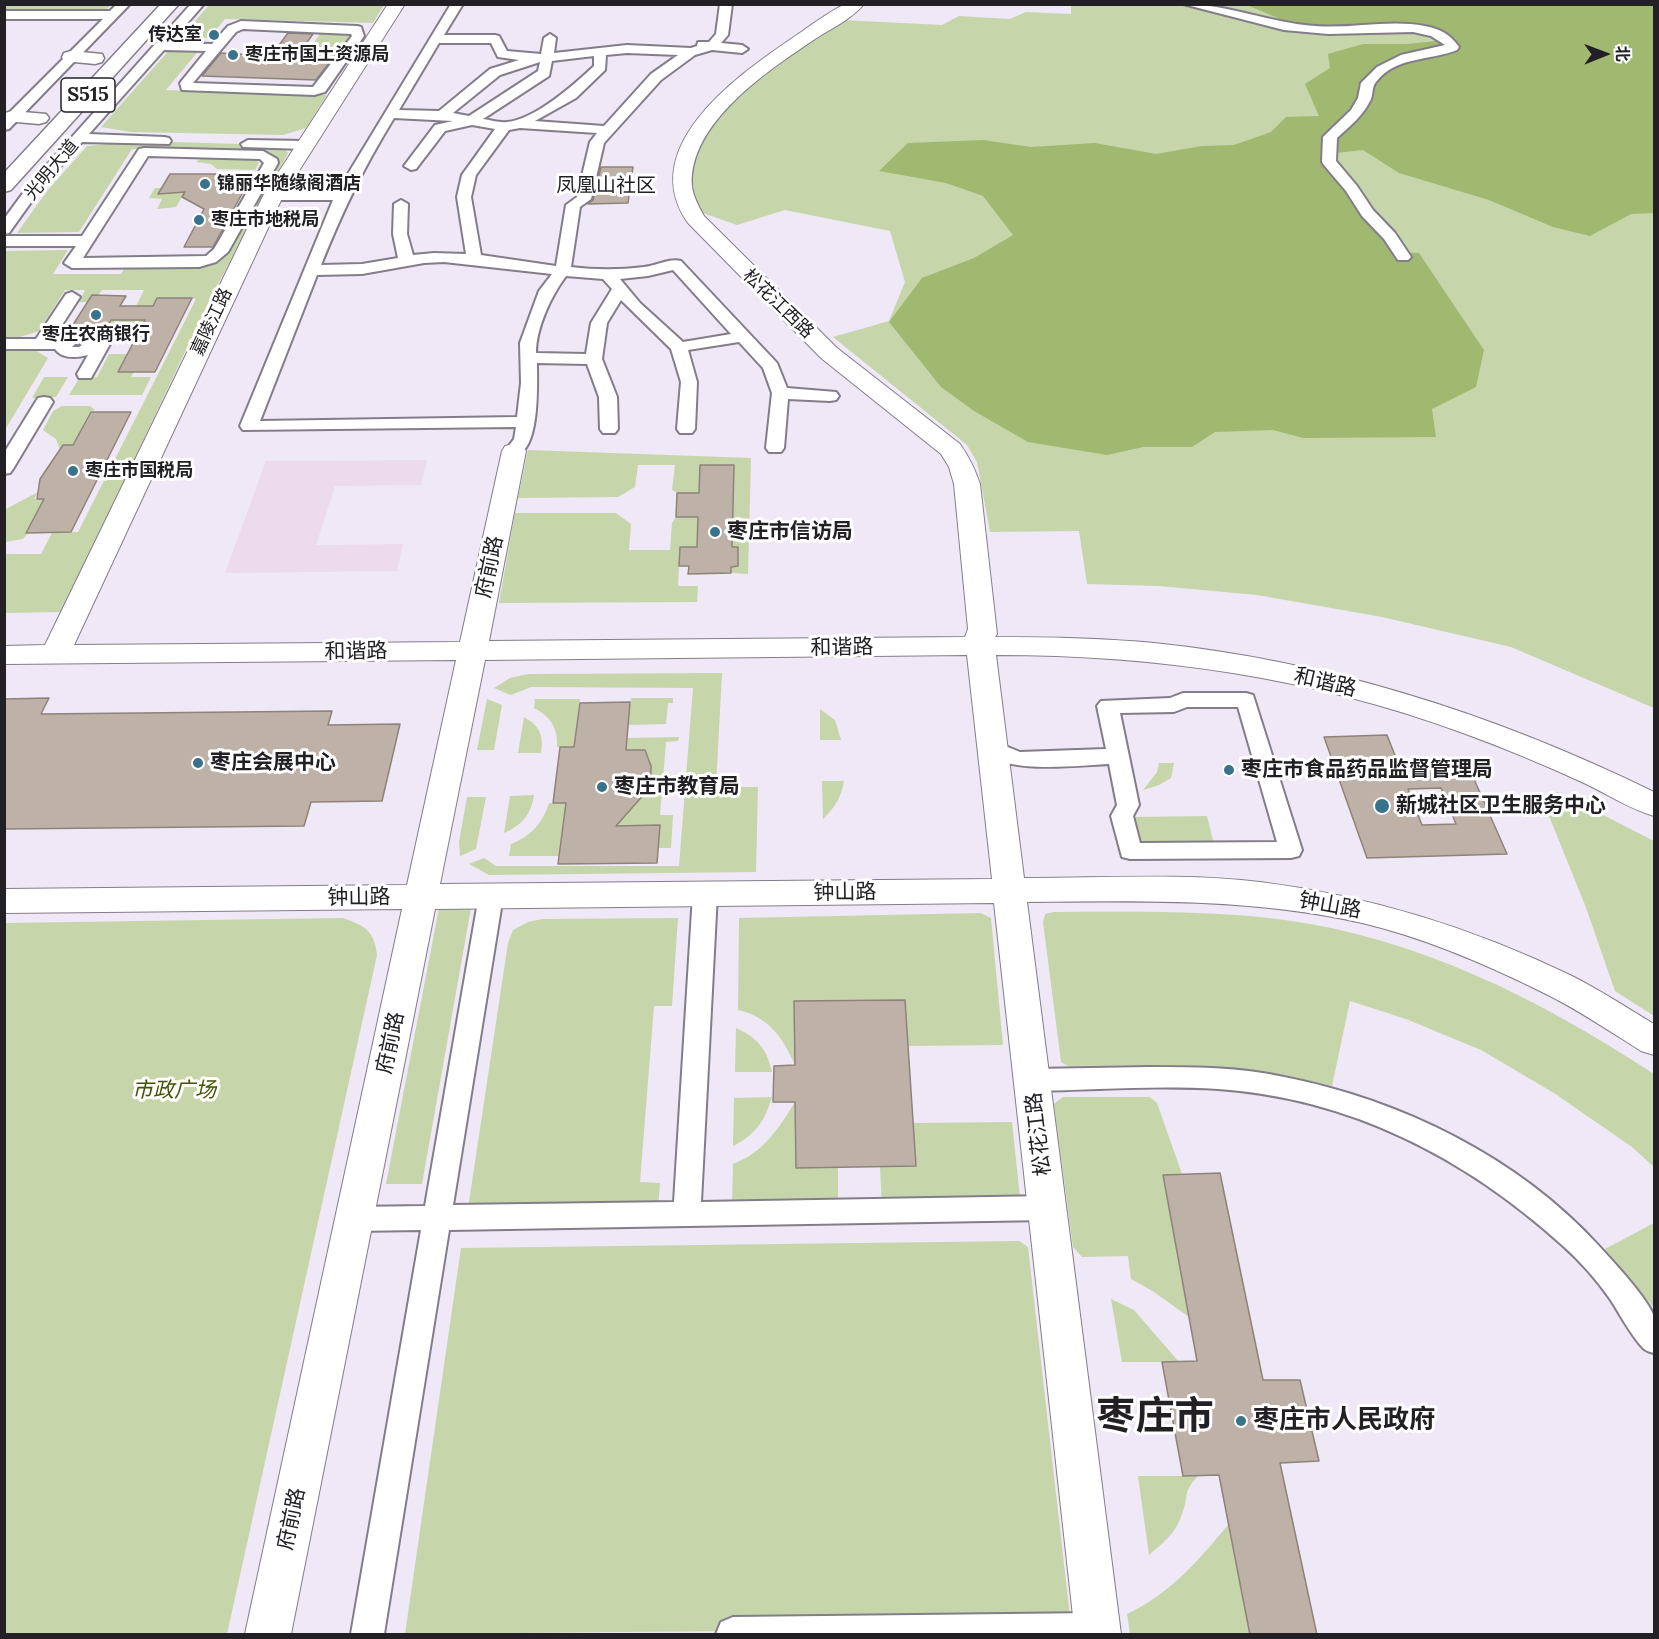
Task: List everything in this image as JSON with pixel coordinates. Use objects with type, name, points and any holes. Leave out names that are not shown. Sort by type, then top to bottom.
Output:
[{"type":"main road","name":"S515","points":[[71,84],[146,4]]},
{"type":"main road","name":"光明大道","points":[[4,187],[171,4]]},
{"type":"main road","points":[[71,57],[95,58]]},
{"type":"main road","points":[[121,59],[148,60]]},
{"type":"main road","name":"S515","points":[[25,134],[55,101]]},
{"type":"main road","points":[[8,121],[39,118]]},
{"type":"main road","points":[[66,119],[94,121]]},
{"type":"main road","points":[[4,187],[34,189]]},
{"type":"street","name":"S515","points":[[8,121],[124,4]]},
{"type":"street","name":"光明大道","points":[[4,230],[34,189],[198,4]]},
{"type":"street","name":"嘉陵江路","points":[[57,648],[273,196],[397,4]]},
{"type":"street","points":[[457,4],[354,172],[342,196],[249,426],[520,437],[529,383],[528,343],[547,291],[563,270],[573,205],[584,199],[597,142],[656,77],[691,52]]},
{"type":"street","points":[[442,116],[495,72],[540,59],[627,49],[691,52],[712,46],[722,35],[726,4]]},
{"type":"street","name":"松花江西路","points":[[856,4],[764,66],[726,99],[699,130],[689,149],[682,183],[686,202],[695,219],[806,332],[829,353],[935,434],[951,449],[962,467],[967,484],[981,638]]},
{"type":"street","points":[[1189,4],[1298,28],[1337,30],[1411,28],[1441,34],[1450,41],[1453,47],[1445,51],[1410,56],[1395,61],[1375,74],[1367,83],[1368,91],[1352,119],[1330,137],[1329,162],[1352,189],[1367,213],[1390,236],[1403,257]]},
{"type":"street","points":[[4,15],[115,15]]},
{"type":"street","points":[[242,25],[358,32],[358,36],[320,89],[310,92],[187,87],[186,83],[220,43],[232,29],[242,25]]},
{"type":"street","points":[[411,166],[440,128],[471,121],[544,73],[540,59],[550,38]]},
{"type":"street","points":[[436,39],[495,39],[502,54],[540,59]]},
{"type":"street","points":[[640,41],[742,49]]},
{"type":"street","points":[[165,42],[220,43]]},
{"type":"street","points":[[520,124],[571,94],[600,67],[600,53]]},
{"type":"street","points":[[389,114],[442,116],[504,127],[520,124],[608,130]]},
{"type":"street","points":[[474,259],[464,197],[469,174],[504,127]]},
{"type":"street","points":[[79,138],[304,146]]},
{"type":"street","points":[[144,152],[263,155],[272,163],[220,252],[211,259],[200,262],[72,263],[87,241],[144,152]]},
{"type":"street","points":[[273,196],[342,196]]},
{"type":"street","points":[[401,204],[400,234],[407,261]]},
{"type":"street","points":[[4,241],[87,241]]},
{"type":"street","points":[[311,270],[361,269],[441,256],[607,273],[655,272],[676,264],[771,367],[780,393],[775,448]]},
{"type":"street","points":[[607,273],[634,306],[679,347],[689,382],[686,429]]},
{"type":"street","points":[[609,429],[608,397],[594,359],[599,323],[620,289]]},
{"type":"street","points":[[42,343],[72,297]]},
{"type":"street","points":[[4,344],[64,344],[71,339],[86,337],[93,339],[94,344],[102,344],[86,374]]},
{"type":"street","points":[[679,347],[742,337]]},
{"type":"street","points":[[528,358],[594,359]]},
{"type":"street","points":[[780,393],[830,396]]},
{"type":"street","points":[[6,463],[44,402]]},
{"type":"street","name":"府前路","points":[[268,1635],[474,644],[520,437]]},
{"type":"street","name":"和谐路","points":[[4,655],[57,648],[981,638],[1060,634],[1155,640],[1244,653],[1326,670],[1432,698],[1495,720],[1654,789]]},
{"type":"street","name":"和谐路","points":[[981,638],[1060,647],[1154,652],[1211,660],[1323,682],[1427,710],[1488,731],[1654,804]]},
{"type":"street","name":"松花江路","points":[[981,638],[1098,1632]]},
{"type":"street","name":"和谐路","points":[[4,642],[57,648]]},
{"type":"street","points":[[1183,699],[1246,700],[1291,850],[1130,851],[1122,816],[1128,805],[1118,756],[1108,706],[1174,705],[1183,699]]},
{"type":"street","points":[[993,748],[1017,759],[1118,756]]},
{"type":"street","name":"钟山路","points":[[4,901],[1158,889],[1258,894],[1363,911],[1460,941],[1561,987],[1654,1041]]},
{"type":"street","points":[[687,1215],[705,894]]},
{"type":"street","points":[[367,1635],[491,896]]},
{"type":"street","points":[[1032,1080],[1220,1079],[1285,1088],[1340,1101],[1401,1124],[1460,1151],[1515,1188],[1567,1232],[1604,1270],[1640,1315],[1654,1340]]},
{"type":"street","points":[[354,1219],[1047,1208]]},
{"type":"street","points":[[733,1635],[1098,1632]]},
{"type":"shaded area","points":[[427,460],[421,485],[335,486],[316,545],[403,544],[397,571],[225,573],[266,461]]},
{"type":"green space","points":[[210,4],[384,5],[373,23],[225,19],[209,38],[181,37]]},
{"type":"green space","points":[[1071,4],[1654,5],[1654,708],[1511,647],[1382,617],[1257,595],[1159,586],[1087,584],[1079,531],[990,532],[977,462],[967,445],[833,337],[889,321],[905,282],[890,231],[785,210],[737,225],[697,211],[686,184],[698,141],[730,101],[766,69],[842,20],[942,25],[959,16],[1010,19],[1026,12],[1071,14]]},
{"type":"green space","points":[[4,5],[111,5],[103,12],[5,13]]},
{"type":"green space","points":[[1246,5],[1654,5],[1654,213],[1631,214],[1590,236],[1553,227],[1489,200],[1399,173],[1363,150],[1336,153],[1330,168],[1348,191],[1359,212],[1380,231],[1392,252],[1419,253],[1484,350],[1476,387],[1432,409],[1436,437],[1303,438],[1273,430],[1215,432],[1192,447],[1143,447],[1107,455],[1028,442],[974,411],[941,387],[889,322],[922,278],[974,258],[1013,235],[983,196],[946,183],[879,171],[908,143],[983,140],[1031,147],[1095,143],[1156,154],[1202,146],[1234,145],[1271,132],[1286,117],[1319,116],[1305,84],[1330,68],[1328,54],[1363,44],[1407,44],[1456,39],[1438,30],[1418,26],[1397,24],[1331,26],[1290,22]]},
{"type":"green space","points":[[322,31],[351,32],[353,36],[343,50],[309,49]]},
{"type":"green space","points":[[171,48],[200,49],[166,90],[327,95],[306,128],[283,135],[131,132],[101,127]]},
{"type":"green space","points":[[137,141],[275,145],[283,147],[288,153],[210,299],[62,612],[5,613],[5,554],[41,554],[52,533],[78,532],[196,299],[158,298],[153,306],[136,306],[144,290],[102,290],[92,300],[79,302],[85,290],[65,290],[39,331],[20,337],[5,337],[4,251],[68,250],[53,274],[121,274],[126,266],[207,265],[224,255],[274,166],[275,158],[267,153],[132,149],[79,232],[17,233],[47,191],[87,146]]},
{"type":"green space","points":[[204,156],[254,158],[259,163],[255,170],[217,169],[211,164],[196,162]]},
{"type":"green space","points":[[155,188],[162,188],[159,194],[185,192],[176,207],[157,209],[162,199],[149,198]]},
{"type":"green space","points":[[111,320],[146,320],[138,334],[103,333]]},
{"type":"green space","points":[[5,350],[35,350],[48,358],[5,430]]},
{"type":"green space","points":[[109,354],[128,354],[134,372],[131,377],[151,377],[142,395],[69,395],[80,377],[97,377]]},
{"type":"green space","points":[[44,377],[68,377],[56,397],[32,398]]},
{"type":"green space","points":[[62,406],[90,406],[95,410],[90,412],[73,445],[63,445],[60,450],[56,439],[43,430],[53,411]]},
{"type":"green space","points":[[528,450],[751,458],[748,574],[731,573],[731,567],[738,566],[738,547],[732,547],[734,465],[701,465],[699,493],[677,493],[672,490],[675,465],[638,465],[635,487],[618,497],[518,498]]},
{"type":"green space","points":[[38,492],[34,499],[44,499],[26,533],[28,533],[23,539],[5,542],[4,510]]},
{"type":"green space","points":[[515,513],[616,513],[631,524],[629,550],[670,550],[672,523],[676,517],[698,517],[697,547],[680,547],[678,586],[698,586],[697,602],[499,603]]},
{"type":"green space","points":[[722,673],[716,787],[758,787],[756,872],[489,875],[469,864],[484,858],[496,866],[679,866],[693,688],[531,687],[511,695],[494,688],[510,678],[528,674]]},
{"type":"green space","points":[[631,698],[673,698],[673,703],[668,703],[666,724],[628,725]]},
{"type":"green space","points":[[487,699],[502,705],[494,750],[477,750]]},
{"type":"green space","points":[[535,699],[580,699],[574,747],[557,747],[555,729],[545,715],[534,708]]},
{"type":"green space","points":[[820,709],[835,720],[841,740],[820,740]]},
{"type":"green space","points":[[524,717],[540,732],[541,753],[518,753]]},
{"type":"green space","points":[[679,737],[678,741],[666,742],[660,815],[673,815],[671,848],[658,848],[659,825],[618,826],[621,799],[641,798],[648,787],[651,776],[650,763],[645,750],[626,750],[627,738]]},
{"type":"green space","points":[[1159,763],[1174,763],[1171,778],[1143,790],[1157,772]]},
{"type":"green space","points":[[822,781],[844,781],[837,802],[823,819]]},
{"type":"green space","points":[[1558,792],[1654,841],[1654,1016],[1615,991],[1585,905],[1545,806],[1551,795]]},
{"type":"green space","points":[[534,795],[531,808],[525,818],[504,833],[510,796]]},
{"type":"green space","points":[[467,797],[486,797],[476,849],[460,856],[459,842]]},
{"type":"green space","points":[[549,803],[566,803],[559,856],[509,856],[511,844],[535,828]]},
{"type":"green space","points":[[1207,816],[1214,845],[1139,846],[1133,817]]},
{"type":"green space","points":[[439,908],[471,908],[422,1184],[386,1184]]},
{"type":"green space","points":[[1054,912],[1199,913],[1285,920],[1384,941],[1478,976],[1568,1022],[1654,1074],[1654,1167],[1632,1147],[1554,1093],[1481,1050],[1406,1019],[1350,1001],[1332,1086],[1266,1072],[1233,1069],[1169,1066],[1068,1066],[1061,1062],[1043,922],[1045,914]]},
{"type":"green space","points":[[981,913],[991,918],[1003,1045],[908,1046],[905,1000],[794,1001],[795,1065],[774,1030],[749,1013],[738,1010],[739,918]]},
{"type":"green space","name":"市政广场","points":[[343,918],[363,927],[371,934],[377,955],[227,1634],[5,1634],[5,923]]},
{"type":"green space","points":[[678,918],[672,1006],[654,1006],[640,1182],[660,1183],[658,1209],[467,1215],[508,943],[513,930],[528,922],[542,919]]},
{"type":"green space","points":[[736,1028],[756,1040],[767,1057],[772,1072],[735,1072]]},
{"type":"green space","points":[[772,1097],[758,1126],[733,1146],[734,1098]]},
{"type":"green space","points":[[1063,1097],[1150,1097],[1157,1103],[1182,1174],[1163,1175],[1189,1317],[1131,1279],[1128,1256],[1082,1257],[1073,1247],[1054,1104]]},
{"type":"green space","points":[[795,1102],[796,1168],[838,1167],[838,1210],[732,1203],[733,1164],[753,1153],[769,1139]]},
{"type":"green space","points":[[1012,1122],[1021,1207],[882,1209],[880,1166],[916,1165],[913,1123]]},
{"type":"green space","points":[[1654,1223],[1654,1308],[1605,1249]]},
{"type":"green space","points":[[1019,1241],[1028,1247],[1070,1617],[1058,1628],[405,1634],[461,1248]]},
{"type":"green space","points":[[1111,1299],[1134,1310],[1179,1362],[1122,1362]]},
{"type":"green space","points":[[1138,1476],[1198,1476],[1188,1491],[1176,1527],[1149,1555]]},
{"type":"green space","points":[[1228,1525],[1250,1634],[1130,1634],[1127,1614],[1143,1606],[1182,1576]]},
{"type":"building","name":"枣庄市国土资源局","points":[[288,33],[313,34],[300,52],[336,54],[316,80],[202,76],[221,53],[271,56]]},
{"type":"building","points":[[601,167],[633,167],[628,203],[588,204],[593,200]]},
{"type":"building","points":[[170,174],[250,174],[243,192],[213,247],[184,247],[204,209],[182,197],[185,192],[158,194]]},
{"type":"building","points":[[92,295],[126,296],[120,306],[153,306],[157,298],[192,298],[155,372],[118,372],[145,320],[111,320],[106,329],[71,328]]},
{"type":"building","name":"枣庄市国税局","points":[[91,412],[131,412],[71,532],[26,533],[44,499],[37,499],[40,479],[63,445],[73,445]]},
{"type":"building","name":"枣庄市信访局","points":[[700,465],[734,465],[732,547],[738,547],[738,566],[731,567],[731,573],[688,574],[689,566],[679,566],[680,547],[697,547],[698,517],[676,517],[677,493],[699,493]]},
{"type":"building","name":"枣庄会展中心","points":[[49,698],[41,714],[332,711],[328,725],[400,724],[382,801],[311,802],[304,826],[4,829],[4,699]]},
{"type":"building","name":"枣庄市教育局","points":[[630,702],[626,750],[645,750],[651,766],[651,783],[646,792],[616,826],[660,825],[657,863],[558,864],[566,803],[553,803],[560,747],[574,747],[580,703]]},
{"type":"building","name":"新城社区卫生服务中心","points":[[1387,735],[1398,763],[1466,761],[1507,854],[1367,858],[1324,737]],"holes":[[[1441,788],[1456,824],[1422,825],[1408,789]]]},
{"type":"building","points":[[905,1000],[916,1166],[796,1168],[795,1102],[773,1102],[774,1066],[795,1065],[794,1001]]},
{"type":"building","name":"枣庄市人民政府","points":[[1220,1173],[1263,1380],[1300,1380],[1319,1461],[1280,1463],[1317,1635],[1250,1635],[1219,1475],[1183,1476],[1162,1362],[1197,1361],[1163,1175]]},
{"type":"place","name":"传达室","points":[[214,35]]},
{"type":"place","name":"枣庄市国土资源局","points":[[233,55]]},
{"type":"place","name":"锦丽华随缘阁酒店","points":[[205,184]]},
{"type":"place","name":"枣庄市地税局","points":[[199,220]]},
{"type":"place","name":"枣庄农商银行","points":[[96,315]]},
{"type":"place","name":"枣庄市国税局","points":[[73,471]]},
{"type":"place","name":"枣庄市信访局","points":[[715,532]]},
{"type":"place","name":"枣庄会展中心","points":[[198,763]]},
{"type":"place","name":"枣庄市食品药品监督管理局","points":[[1229,770]]},
{"type":"place","name":"枣庄市教育局","points":[[602,787]]},
{"type":"place","name":"新城社区卫生服务中心","points":[[1382,806]]},
{"type":"place","name":"枣庄市人民政府","points":[[1241,1421]]},
{"type":"district","name":"凤凰山社区","points":[[606,186]]},
{"type":"district","name":"枣庄市","points":[[1155,1418]]}]
